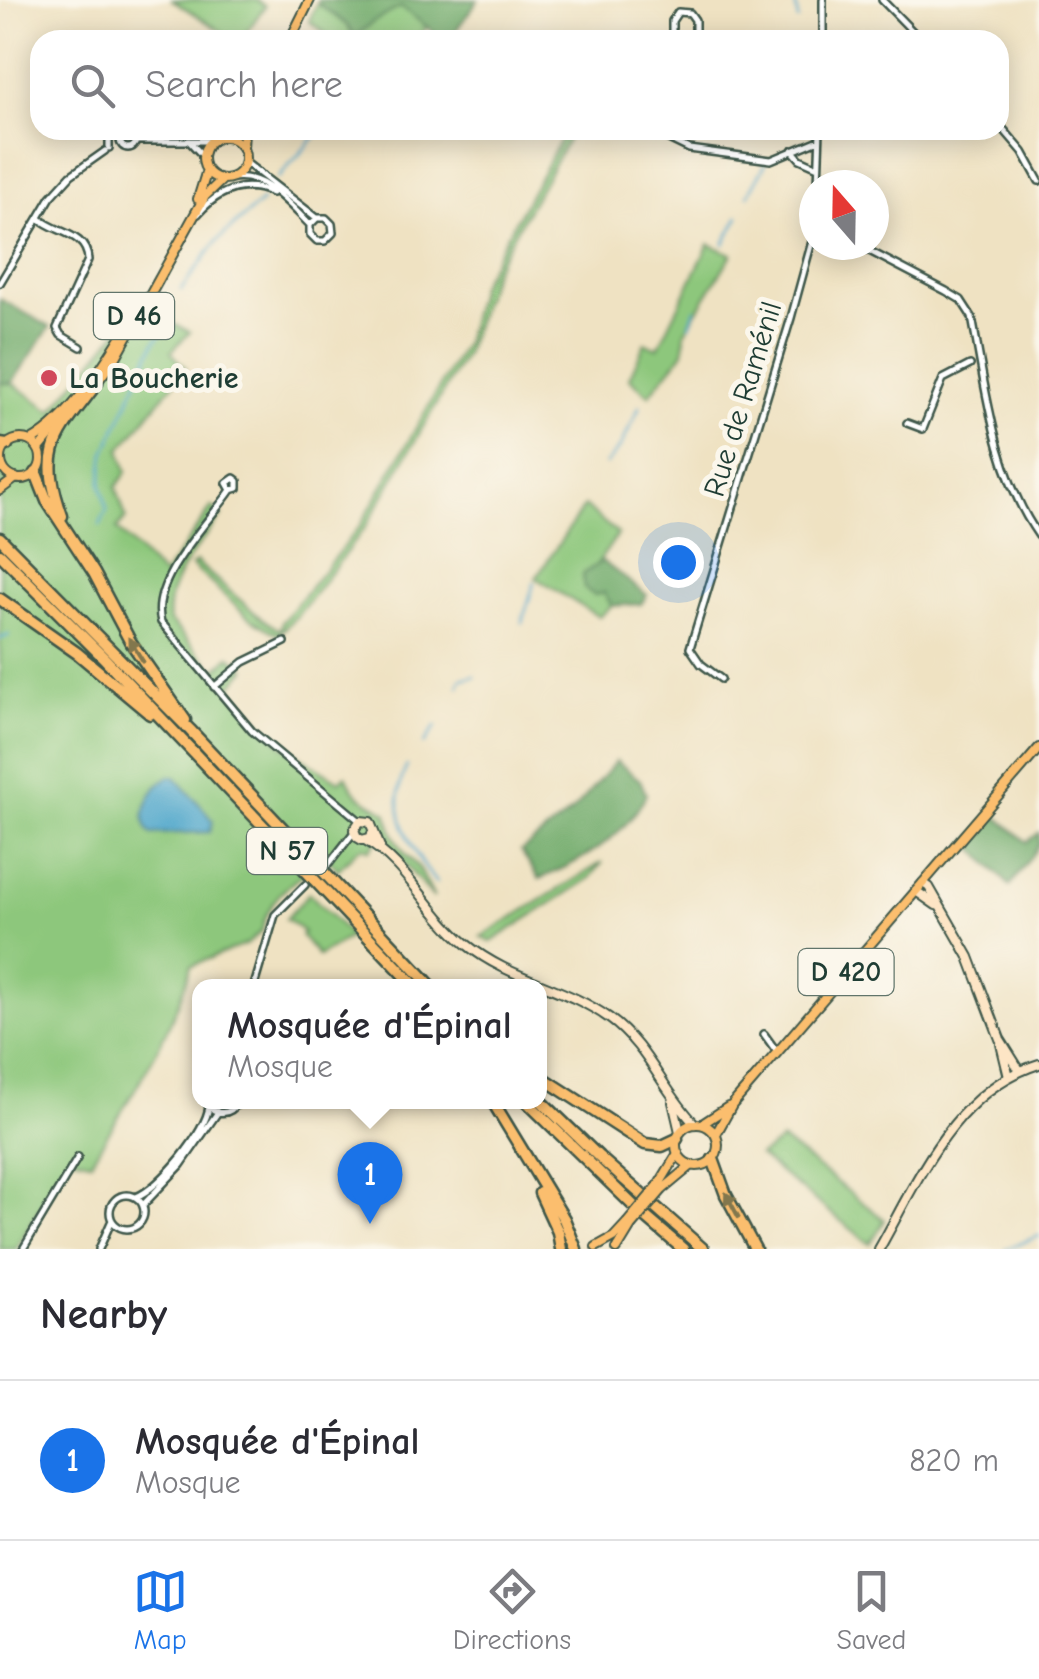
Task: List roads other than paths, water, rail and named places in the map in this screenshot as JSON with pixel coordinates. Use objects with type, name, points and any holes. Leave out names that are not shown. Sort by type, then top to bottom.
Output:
[{"type":"highway","points":[[66,526],[49,473],[51,455],[56,439],[97,383]]},
{"type":"highway","points":[[36,472],[48,501],[130,641],[190,730]]},
{"type":"highway","name":"N 57","points":[[0,538],[190,730],[424,979]]},
{"type":"highway","name":"N 57","points":[[0,554],[408,979]]},
{"type":"highway","points":[[0,599],[77,653],[169,726]]},
{"type":"highway","points":[[547,1081],[645,1144],[662,1146],[679,1135]]},
{"type":"highway","points":[[547,1107],[703,1249]]},
{"type":"highway","points":[[496,1109],[564,1219],[576,1249]]},
{"type":"highway","points":[[534,1109],[683,1249]]},
{"type":"highway","points":[[516,1143],[551,1214],[562,1249]]},
{"type":"highway","points":[[713,1159],[726,1195],[755,1249]]},
{"type":"main road","points":[[295,30],[310,0]]},
{"type":"main road","points":[[218,140],[206,148],[207,170],[227,178],[245,162],[243,140]]},
{"type":"main road","points":[[233,140],[242,148]]},
{"type":"main road","name":"D 46","points":[[31,441],[74,402],[112,351],[191,215],[207,170]]},
{"type":"main road","name":"D 46","points":[[39,449],[116,357],[205,196],[227,178]]},
{"type":"main road","points":[[19,439],[31,441],[39,449],[41,462],[36,472],[23,479],[2,474],[3,444],[19,439]]},
{"type":"main road","points":[[0,490],[16,478]]},
{"type":"main road","name":"D 420","points":[[716,1134],[732,1105],[776,1052],[1039,748]]},
{"type":"main road","points":[[382,851],[364,840],[355,826],[370,822],[382,851],[452,933],[504,971],[524,979]]},
{"type":"main road","points":[[364,840],[373,832]]},
{"type":"main road","points":[[933,871],[940,908]]},
{"type":"main road","points":[[923,882],[930,887],[969,957],[1000,1039],[1020,1071]]},
{"type":"main road","points":[[916,891],[940,908]]},
{"type":"main road","points":[[547,988],[587,1004],[623,1029],[698,1124],[716,1134],[718,1147],[713,1159],[703,1165],[692,1165],[660,1188]]},
{"type":"main road","points":[[1000,1039],[1002,1062],[1009,1077]]},
{"type":"main road","points":[[879,1249],[949,1128],[979,1098],[1009,1077],[1039,1064]]},
{"type":"main road","points":[[596,1248],[629,1224],[660,1188],[678,1153],[679,1135],[671,1092]]},
{"type":"main road","name":"D 420","points":[[698,1124],[732,1105]]},
{"type":"main road","points":[[679,1135],[698,1124]]},
{"type":"main road","points":[[678,1153],[692,1165]]},
{"type":"main road","points":[[617,1249],[629,1224]]},
{"type":"street","points":[[823,0],[823,30]]},
{"type":"street","points":[[882,0],[911,30]]},
{"type":"street","points":[[672,30],[678,12],[690,13],[696,20],[696,30]]},
{"type":"street","points":[[1009,135],[1024,152],[1039,181]]},
{"type":"street","points":[[0,283],[57,189],[107,149],[108,140]]},
{"type":"street","points":[[136,141],[189,140],[204,157]]},
{"type":"street","points":[[675,140],[689,149],[768,160],[792,150],[819,140],[818,167],[792,150]]},
{"type":"street","points":[[227,178],[250,177],[284,198],[310,225],[312,238],[321,242],[328,239],[333,233],[326,218],[317,218],[245,162]]},
{"type":"street","points":[[182,242],[208,204],[229,190],[252,187],[284,198]]},
{"type":"street","points":[[310,225],[317,218]]},
{"type":"street","points":[[40,219],[76,238],[88,251],[88,260],[56,328],[81,347]]},
{"type":"street","name":"Rue de Raménil","points":[[721,679],[700,664],[690,648],[807,260]]},
{"type":"street","points":[[886,260],[961,300],[972,318],[1007,475],[1017,502],[1039,536]]},
{"type":"street","points":[[907,423],[923,429],[943,379],[970,365],[979,355]]},
{"type":"street","points":[[970,365],[981,365]]},
{"type":"street","points":[[231,490],[171,572],[159,614],[165,629],[270,749],[346,812],[355,826],[342,850],[328,864]]},
{"type":"street","points":[[214,688],[244,662],[285,642]]},
{"type":"street","points":[[342,850],[364,840]]},
{"type":"street","points":[[256,979],[275,915],[306,885]]},
{"type":"street","points":[[764,1034],[776,1052]]},
{"type":"street","points":[[99,1249],[116,1200],[125,1195],[145,1194],[173,1166],[208,1116],[208,1109]]},
{"type":"street","points":[[214,1109],[231,1109]]},
{"type":"street","points":[[143,1205],[181,1164],[218,1112]]},
{"type":"street","points":[[23,1249],[78,1157]]},
{"type":"street","points":[[108,1231],[118,1226],[137,1226],[143,1218],[143,1205],[136,1197]]},
{"type":"street","points":[[112,1218],[118,1226]]},
{"type":"water","points":[[169,776],[175,777],[209,815],[213,821],[210,832],[151,834],[146,827],[145,811],[157,787]]},
{"type":"waterway","points":[[795,0],[798,20]]},
{"type":"waterway","points":[[278,178],[312,140]]},
{"type":"waterway","points":[[748,195],[766,163]]},
{"type":"waterway","points":[[181,290],[217,241],[262,201]]},
{"type":"waterway","points":[[724,244],[739,216]]},
{"type":"waterway","points":[[100,525],[107,510],[101,484],[105,453],[163,332],[171,307]]},
{"type":"waterway","points":[[690,325],[695,309]]},
{"type":"waterway","points":[[606,464],[621,446],[640,406]]},
{"type":"waterway","points":[[522,623],[534,583]]},
{"type":"waterway","points":[[0,639],[9,635]]},
{"type":"waterway","points":[[459,686],[461,679],[475,676]]},
{"type":"waterway","points":[[424,744],[436,726]]},
{"type":"waterway","points":[[407,766],[401,781],[400,813],[410,843],[436,883]]},
{"type":"waterway","points":[[1006,1249],[1039,1236]]},
{"type":"place","name":"La Boucherie","points":[[49,378]]},
{"type":"place","name":"Mosquée d'Épinal","points":[[370,1224]]}]
